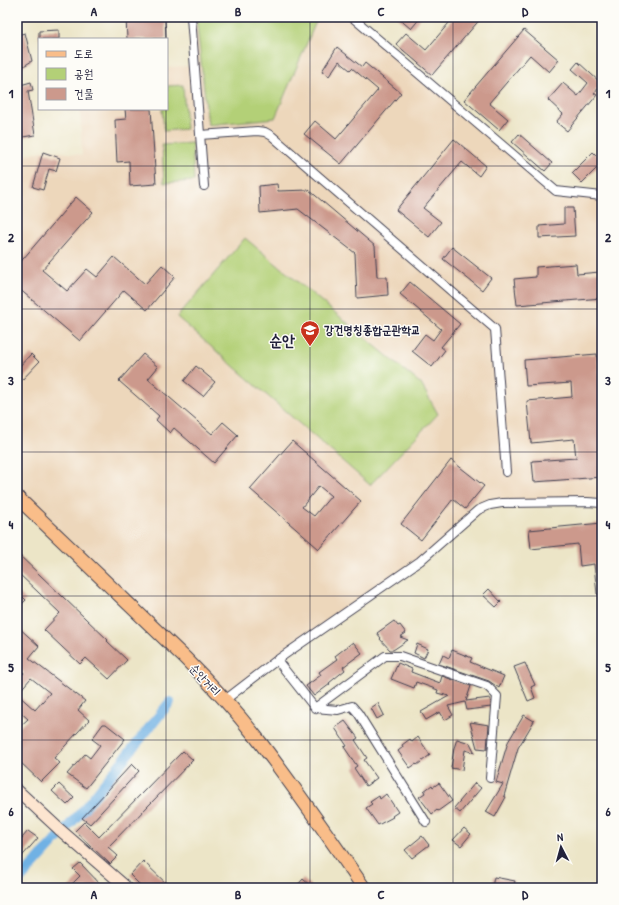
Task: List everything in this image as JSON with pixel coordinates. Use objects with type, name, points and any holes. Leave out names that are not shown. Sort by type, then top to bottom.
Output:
[{"type":"main road","name":"순안거리","points":[[17,497],[185,658],[225,700],[256,737],[364,888]]},
{"type":"street","points":[[192,17],[204,186]]},
{"type":"street","points":[[352,17],[556,191],[602,196]]},
{"type":"street","points":[[200,135],[257,131],[265,132],[272,136],[495,329],[506,472]]},
{"type":"street","points":[[225,700],[277,660],[420,561],[478,510],[502,502],[587,502],[602,504]]},
{"type":"street","points":[[315,708],[385,656],[400,656],[487,686],[497,696],[490,778]]},
{"type":"street","points":[[277,660],[315,708],[338,710],[352,706],[358,713],[426,822]]},
{"type":"street","points":[[17,790],[127,888]]},
{"type":"shaded area","name":"강건명칭종합군관학교","points":[[191,17],[352,17],[555,191],[602,196],[602,503],[490,505],[420,561],[225,700],[17,497],[17,157],[47,150],[82,155],[80,110],[168,110],[168,67],[195,66]]},
{"type":"green space","points":[[196,17],[318,17],[275,118],[208,125]]},
{"type":"green space","points":[[183,85],[186,129],[164,131],[162,110],[168,110],[168,86]]},
{"type":"green space","points":[[192,143],[194,181],[164,183],[162,145]]},
{"type":"green space","points":[[245,238],[421,384],[438,414],[370,485],[177,317]]},
{"type":"building","points":[[126,17],[165,17],[166,38],[127,38]]},
{"type":"building","points":[[397,17],[421,17],[411,29]]},
{"type":"building","points":[[454,17],[482,17],[432,75],[396,44],[406,33],[426,50]]},
{"type":"building","points":[[59,30],[59,38],[39,38],[39,31]]},
{"type":"building","points":[[524,30],[559,60],[549,72],[530,55],[489,103],[508,119],[499,130],[464,100]]},
{"type":"building","points":[[25,33],[32,61],[17,70],[17,35]]},
{"type":"building","points":[[337,47],[362,67],[365,63],[401,93],[341,164],[304,134],[315,121],[336,139],[378,90],[352,68],[350,70],[339,61],[329,76],[322,71]]},
{"type":"building","points":[[578,62],[602,84],[594,93],[597,95],[567,131],[556,122],[563,114],[548,100],[563,83],[578,96],[588,83],[572,69]]},
{"type":"building","points":[[31,82],[33,90],[28,91],[35,135],[17,138],[17,86]]},
{"type":"building","points":[[125,110],[151,110],[156,184],[130,186],[129,161],[117,162],[115,120],[126,119]]},
{"type":"building","points":[[519,134],[552,163],[545,171],[512,142]]},
{"type":"building","points":[[454,139],[486,166],[479,176],[462,162],[423,208],[441,222],[429,237],[396,210]]},
{"type":"building","points":[[43,152],[60,158],[56,171],[49,169],[43,190],[33,187]]},
{"type":"building","points":[[593,152],[602,161],[602,163],[582,183],[572,173]]},
{"type":"building","points":[[277,184],[278,191],[309,190],[375,246],[377,277],[387,277],[388,295],[357,298],[355,253],[298,209],[260,213],[259,186]]},
{"type":"building","points":[[76,197],[93,212],[42,270],[67,291],[87,269],[97,277],[114,257],[145,284],[162,265],[175,277],[147,310],[124,290],[80,341],[17,287],[17,266]]},
{"type":"building","points":[[564,208],[573,208],[575,236],[539,238],[539,226],[564,224]]},
{"type":"building","points":[[452,247],[491,278],[482,290],[443,259]]},
{"type":"building","points":[[576,264],[577,274],[600,272],[602,298],[517,305],[514,279],[536,277],[536,267]]},
{"type":"building","points":[[410,282],[460,324],[441,347],[445,350],[432,367],[412,351],[425,334],[433,340],[441,329],[400,294]]},
{"type":"building","points":[[31,354],[39,362],[21,381],[17,377],[17,369]]},
{"type":"building","points":[[143,354],[158,367],[148,379],[212,434],[223,422],[238,435],[214,463],[174,428],[170,433],[156,420],[159,416],[119,381]]},
{"type":"building","points":[[597,354],[602,410],[602,477],[534,482],[532,461],[576,458],[574,439],[531,443],[527,401],[572,397],[571,383],[526,386],[524,360]]},
{"type":"building","points":[[196,366],[215,382],[203,396],[184,381]]},
{"type":"building","points":[[292,441],[361,501],[319,549],[250,489]],"holes":[[[319,486],[331,496],[314,516],[302,507]]]},
{"type":"building","points":[[451,460],[484,486],[465,509],[453,499],[421,540],[401,524]]},
{"type":"building","points":[[602,523],[602,594],[597,594],[594,564],[580,566],[578,544],[531,549],[529,530]]},
{"type":"building","points":[[17,553],[127,660],[109,679],[86,658],[80,664],[44,630],[60,613],[17,572]]},
{"type":"building","points":[[489,589],[501,602],[496,607],[483,595]]},
{"type":"building","points":[[17,591],[26,600],[17,609]]},
{"type":"building","points":[[394,621],[398,626],[400,625],[406,633],[400,637],[408,640],[393,650],[390,650],[380,639],[381,638],[377,633]]},
{"type":"building","points":[[17,626],[39,646],[29,658],[85,701],[78,710],[89,720],[54,758],[60,763],[41,782],[17,759],[17,729],[28,719],[17,709],[17,694],[17,680],[24,673],[17,667]],"holes":[[[31,678],[50,693],[35,710],[17,694]]]},
{"type":"building","points":[[353,642],[362,653],[343,667],[345,670],[314,696],[306,686],[321,675],[319,672],[337,659],[335,656]]},
{"type":"building","points":[[417,644],[428,649],[424,658],[414,653]]},
{"type":"building","points":[[452,650],[472,658],[470,662],[504,676],[499,688],[489,681],[439,664],[443,655],[449,658]]},
{"type":"building","points":[[398,663],[412,669],[411,672],[440,683],[442,676],[471,686],[466,701],[490,698],[491,707],[467,710],[465,702],[448,706],[453,715],[445,720],[440,712],[426,720],[421,712],[449,696],[437,693],[438,690],[416,682],[414,688],[391,679]]},
{"type":"building","points":[[525,663],[535,685],[531,687],[535,698],[528,701],[514,667]]},
{"type":"building","points":[[378,703],[384,715],[377,719],[371,708]]},
{"type":"building","points":[[524,715],[534,721],[518,748],[504,796],[506,797],[495,817],[486,812],[503,784],[496,782],[508,742]]},
{"type":"building","points":[[345,721],[358,738],[355,740],[367,758],[364,760],[377,778],[366,786],[354,768],[357,766],[344,747],[347,746],[335,728]]},
{"type":"building","points":[[470,722],[489,725],[487,749],[477,748]]},
{"type":"building","points":[[103,724],[106,724],[125,739],[86,788],[67,774],[85,754],[90,758],[100,745],[92,739]]},
{"type":"building","points":[[418,737],[430,755],[417,765],[416,764],[410,768],[398,751],[403,747],[402,745],[410,739],[412,742]]},
{"type":"building","points":[[457,739],[470,743],[475,753],[465,750],[462,770],[451,768]]},
{"type":"building","points":[[183,751],[193,760],[108,847],[118,856],[110,864],[75,831],[84,822],[99,837]]},
{"type":"building","points":[[132,764],[139,771],[90,824],[82,818]]},
{"type":"building","points":[[439,783],[452,801],[432,814],[419,797],[432,785],[433,787]]},
{"type":"building","points":[[475,783],[481,788],[460,813],[454,808]]},
{"type":"building","points":[[59,784],[74,798],[67,805],[52,791]]},
{"type":"building","points":[[386,794],[398,812],[392,816],[393,817],[378,825],[366,808],[372,804],[370,802],[379,796],[380,799]]},
{"type":"building","points":[[464,828],[471,834],[461,846],[453,840]]},
{"type":"building","points":[[28,831],[38,838],[17,862],[17,844]]},
{"type":"building","points":[[422,836],[429,845],[412,858],[405,850]]},
{"type":"building","points":[[143,861],[171,888],[143,888],[130,875]]},
{"type":"building","points":[[80,863],[104,888],[68,888],[80,876],[73,869]]},
{"type":"building","points":[[494,877],[515,881],[513,888],[492,887]]},
{"type":"building","points":[[303,879],[313,888],[295,888]]},
{"type":"waterway","points":[[17,883],[83,810],[170,702]]},
{"type":"place","name":"강건명칭종합군관학교","points":[[310,347]]},
{"type":"district","name":"순안","points":[[282,340]]}]
